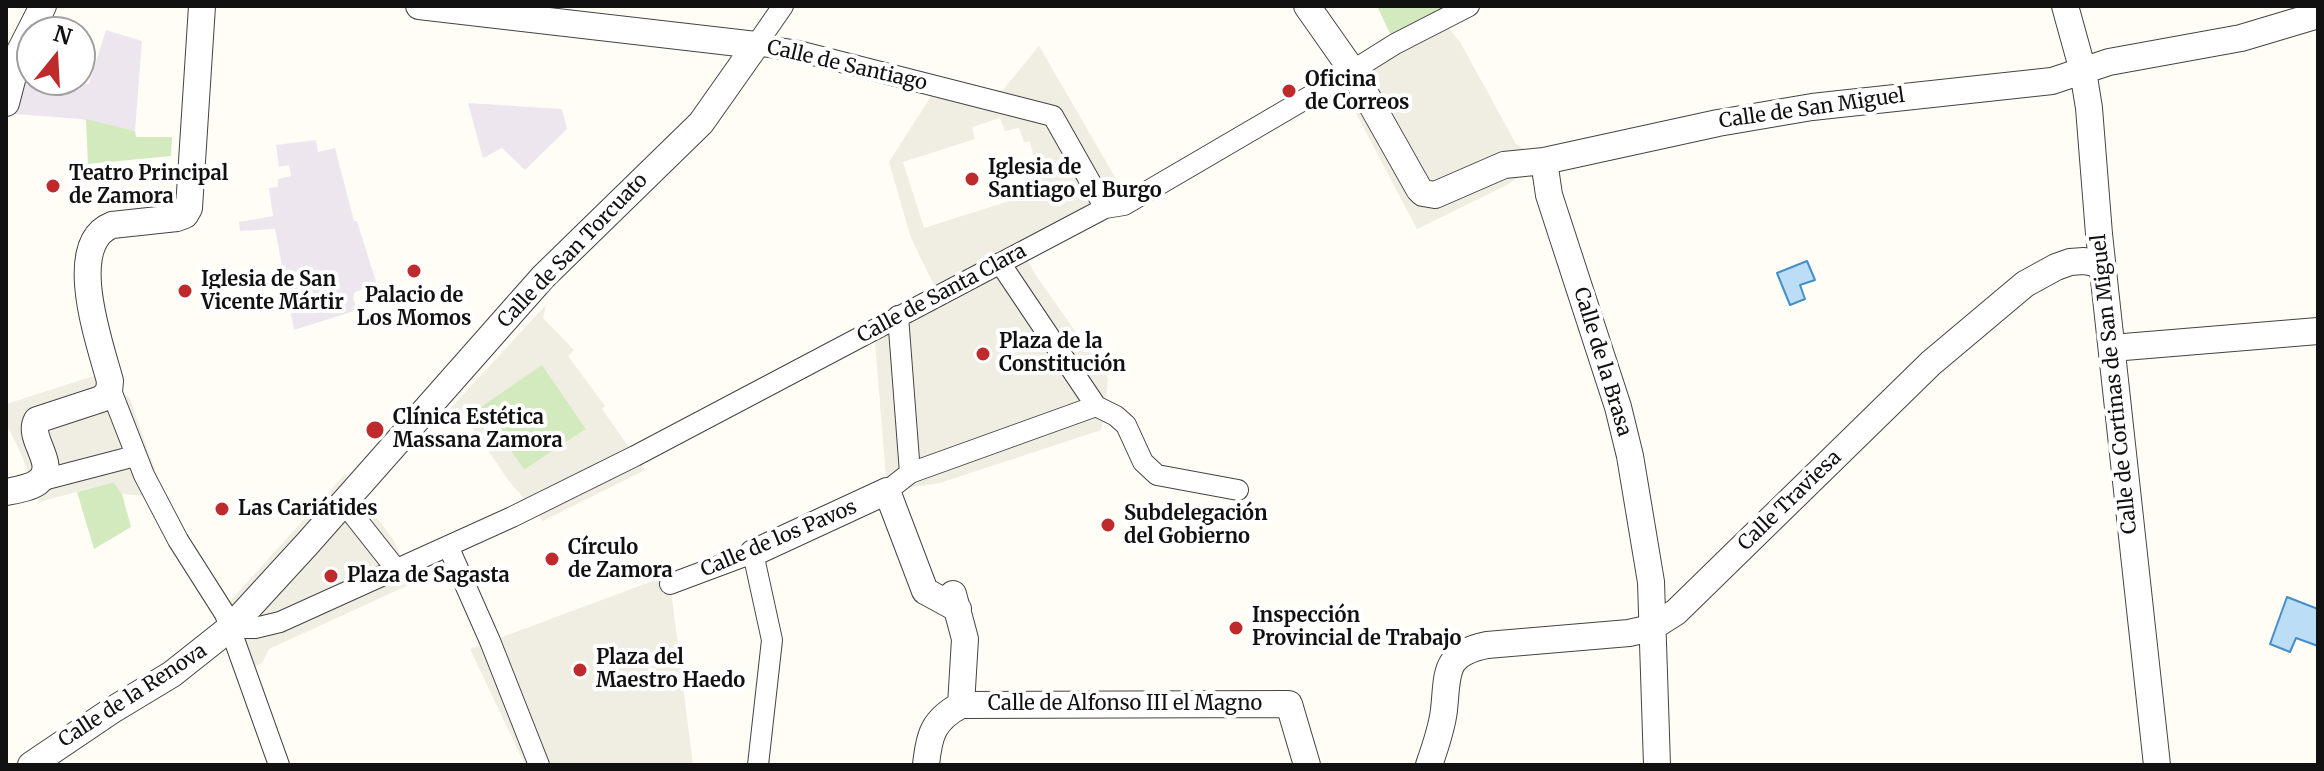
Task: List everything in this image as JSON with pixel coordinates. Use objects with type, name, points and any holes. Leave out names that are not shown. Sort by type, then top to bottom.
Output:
[{"type":"street","points":[[6,103],[19,53],[43,6]]},
{"type":"street","points":[[202,6],[189,208],[185,215],[177,218],[108,227],[97,236],[90,251],[89,297],[110,386],[135,456],[178,540],[223,609],[279,765]]},
{"type":"street","points":[[419,6],[469,9],[756,45]]},
{"type":"street","name":"Calle de San Torcuato","points":[[349,495],[543,277],[701,123],[783,6]]},
{"type":"street","points":[[1307,6],[1352,70]]},
{"type":"street","name":"Calle de Santa Clara","points":[[400,567],[635,456],[1105,208],[1124,205],[1402,40],[1469,6]]},
{"type":"street","name":"Calle de Cortinas de San Miguel","points":[[2065,6],[2083,71],[2089,108],[2103,270],[2157,765]]},
{"type":"street","name":"Calle de San Miguel","points":[[1352,70],[1423,193],[1440,194],[1504,165],[1544,161],[1718,123],[1812,107],[2052,81],[2109,62],[2241,38],[2318,15]]},
{"type":"street","name":"Calle de Santiago","points":[[756,45],[798,51],[1053,116],[1105,208]]},
{"type":"street","name":"Calle de la Brasa","points":[[1544,161],[1549,195],[1625,431],[1649,566],[1657,765]]},
{"type":"street","name":"Calle Traviesa","points":[[1429,765],[1444,712],[1446,674],[1457,656],[1476,647],[1629,633],[1651,628],[1676,612],[1931,363],[2025,284],[2070,262],[2095,263],[2103,270]]},
{"type":"street","points":[[1000,263],[1101,409],[1126,425],[1143,462],[1157,475],[1238,490]]},
{"type":"street","points":[[898,316],[910,473]]},
{"type":"street","points":[[2112,348],[2318,331]]},
{"type":"street","points":[[36,483],[45,471],[45,462],[34,424],[39,419],[101,399],[106,396],[110,386]]},
{"type":"street","points":[[926,765],[929,742],[937,724],[961,705],[965,639],[954,598],[925,591],[887,491],[910,473],[1101,409]]},
{"type":"street","points":[[6,492],[135,456]]},
{"type":"street","name":"Calle de los Pavos","points":[[670,584],[753,553],[887,491]]},
{"type":"street","points":[[349,495],[400,567],[280,622],[255,628],[230,628],[349,495]]},
{"type":"street","points":[[448,546],[539,765]]},
{"type":"street","points":[[753,553],[772,640],[758,765]]},
{"type":"street","points":[[1649,566],[1665,586],[1692,596]]},
{"type":"street","name":"Calle de la Renova","points":[[32,764],[172,674],[230,628]]},
{"type":"street","name":"Calle de Alfonso III el Magno","points":[[961,705],[1289,704],[1307,765]]},
{"type":"shaded area","points":[[1442,20],[1460,42],[1516,144],[1544,161],[1507,185],[1417,229],[1336,81]]},
{"type":"shaded area","points":[[106,30],[142,41],[135,131],[80,119],[15,114],[20,96],[96,96],[96,62]]},
{"type":"shaded area","name":"Plaza de la Constitución","points":[[1039,46],[1119,184],[1124,205],[1023,252],[1108,378],[1101,430],[940,483],[887,491],[874,329],[939,295],[911,238],[889,162],[937,87],[1003,90]],"holes":[[[1000,118],[1005,131],[1019,128],[1024,142],[1030,142],[1037,168],[1032,171],[1038,192],[924,228],[903,162],[975,139],[972,127]]]},
{"type":"shaded area","points":[[468,103],[562,109],[567,129],[525,170],[502,148],[483,158]]},
{"type":"shaded area","points":[[316,140],[318,152],[335,148],[354,221],[357,221],[377,285],[355,292],[353,298],[357,310],[294,330],[275,229],[240,231],[239,222],[273,216],[269,188],[278,187],[278,179],[291,176],[289,165],[279,167],[276,145]]},
{"type":"shaded area","points":[[546,305],[543,318],[574,350],[568,356],[605,406],[602,409],[645,470],[543,521],[509,481],[461,411],[448,411]],"holes":[[[542,365],[586,429],[524,470],[481,407]]]},
{"type":"shaded area","points":[[94,376],[129,397],[162,489],[147,496],[122,494],[114,482],[39,502],[6,423],[6,404]]},
{"type":"shaded area","name":"Plaza de Sagasta","points":[[345,474],[394,541],[413,583],[269,649],[262,663],[245,670],[223,609]]},
{"type":"shaded area","name":"Plaza del Maestro Haedo","points":[[669,575],[693,765],[525,765],[470,649]]},
{"type":"green space","points":[[1377,6],[1469,6],[1395,44]]},
{"type":"green space","points":[[86,119],[135,131],[136,137],[172,137],[171,156],[88,164]]},
{"type":"green space","points":[[542,364],[586,429],[524,470],[480,406]]},
{"type":"green space","points":[[114,482],[122,494],[131,527],[94,549],[77,492]]},
{"type":"water","points":[[1807,261],[1815,280],[1800,285],[1805,299],[1790,305],[1777,273]]},
{"type":"water","points":[[2287,597],[2318,609],[2318,646],[2296,638],[2290,652],[2270,644]]},
{"type":"place","name":"Oficina de Correos","points":[[1289,91]]},
{"type":"place","name":"Iglesia de Santiago el Burgo","points":[[972,179]]},
{"type":"place","name":"Teatro Principal de Zamora","points":[[53,186]]},
{"type":"place","name":"Palacio de Los Momos","points":[[414,271]]},
{"type":"place","name":"Iglesia de San Vicente Mártir","points":[[185,291]]},
{"type":"place","name":"Plaza de la Constitución","points":[[983,354]]},
{"type":"place","name":"Clínica Estética Massana Zamora","points":[[375,430]]},
{"type":"place","name":"Las Cariátides","points":[[222,509]]},
{"type":"place","name":"Subdelegación del Gobierno","points":[[1108,525]]},
{"type":"place","name":"Círculo de Zamora","points":[[552,559]]},
{"type":"place","name":"Plaza de Sagasta","points":[[331,576]]},
{"type":"place","name":"Inspección Provincial de Trabajo","points":[[1236,628]]},
{"type":"place","name":"Plaza del Maestro Haedo","points":[[580,670]]}]
